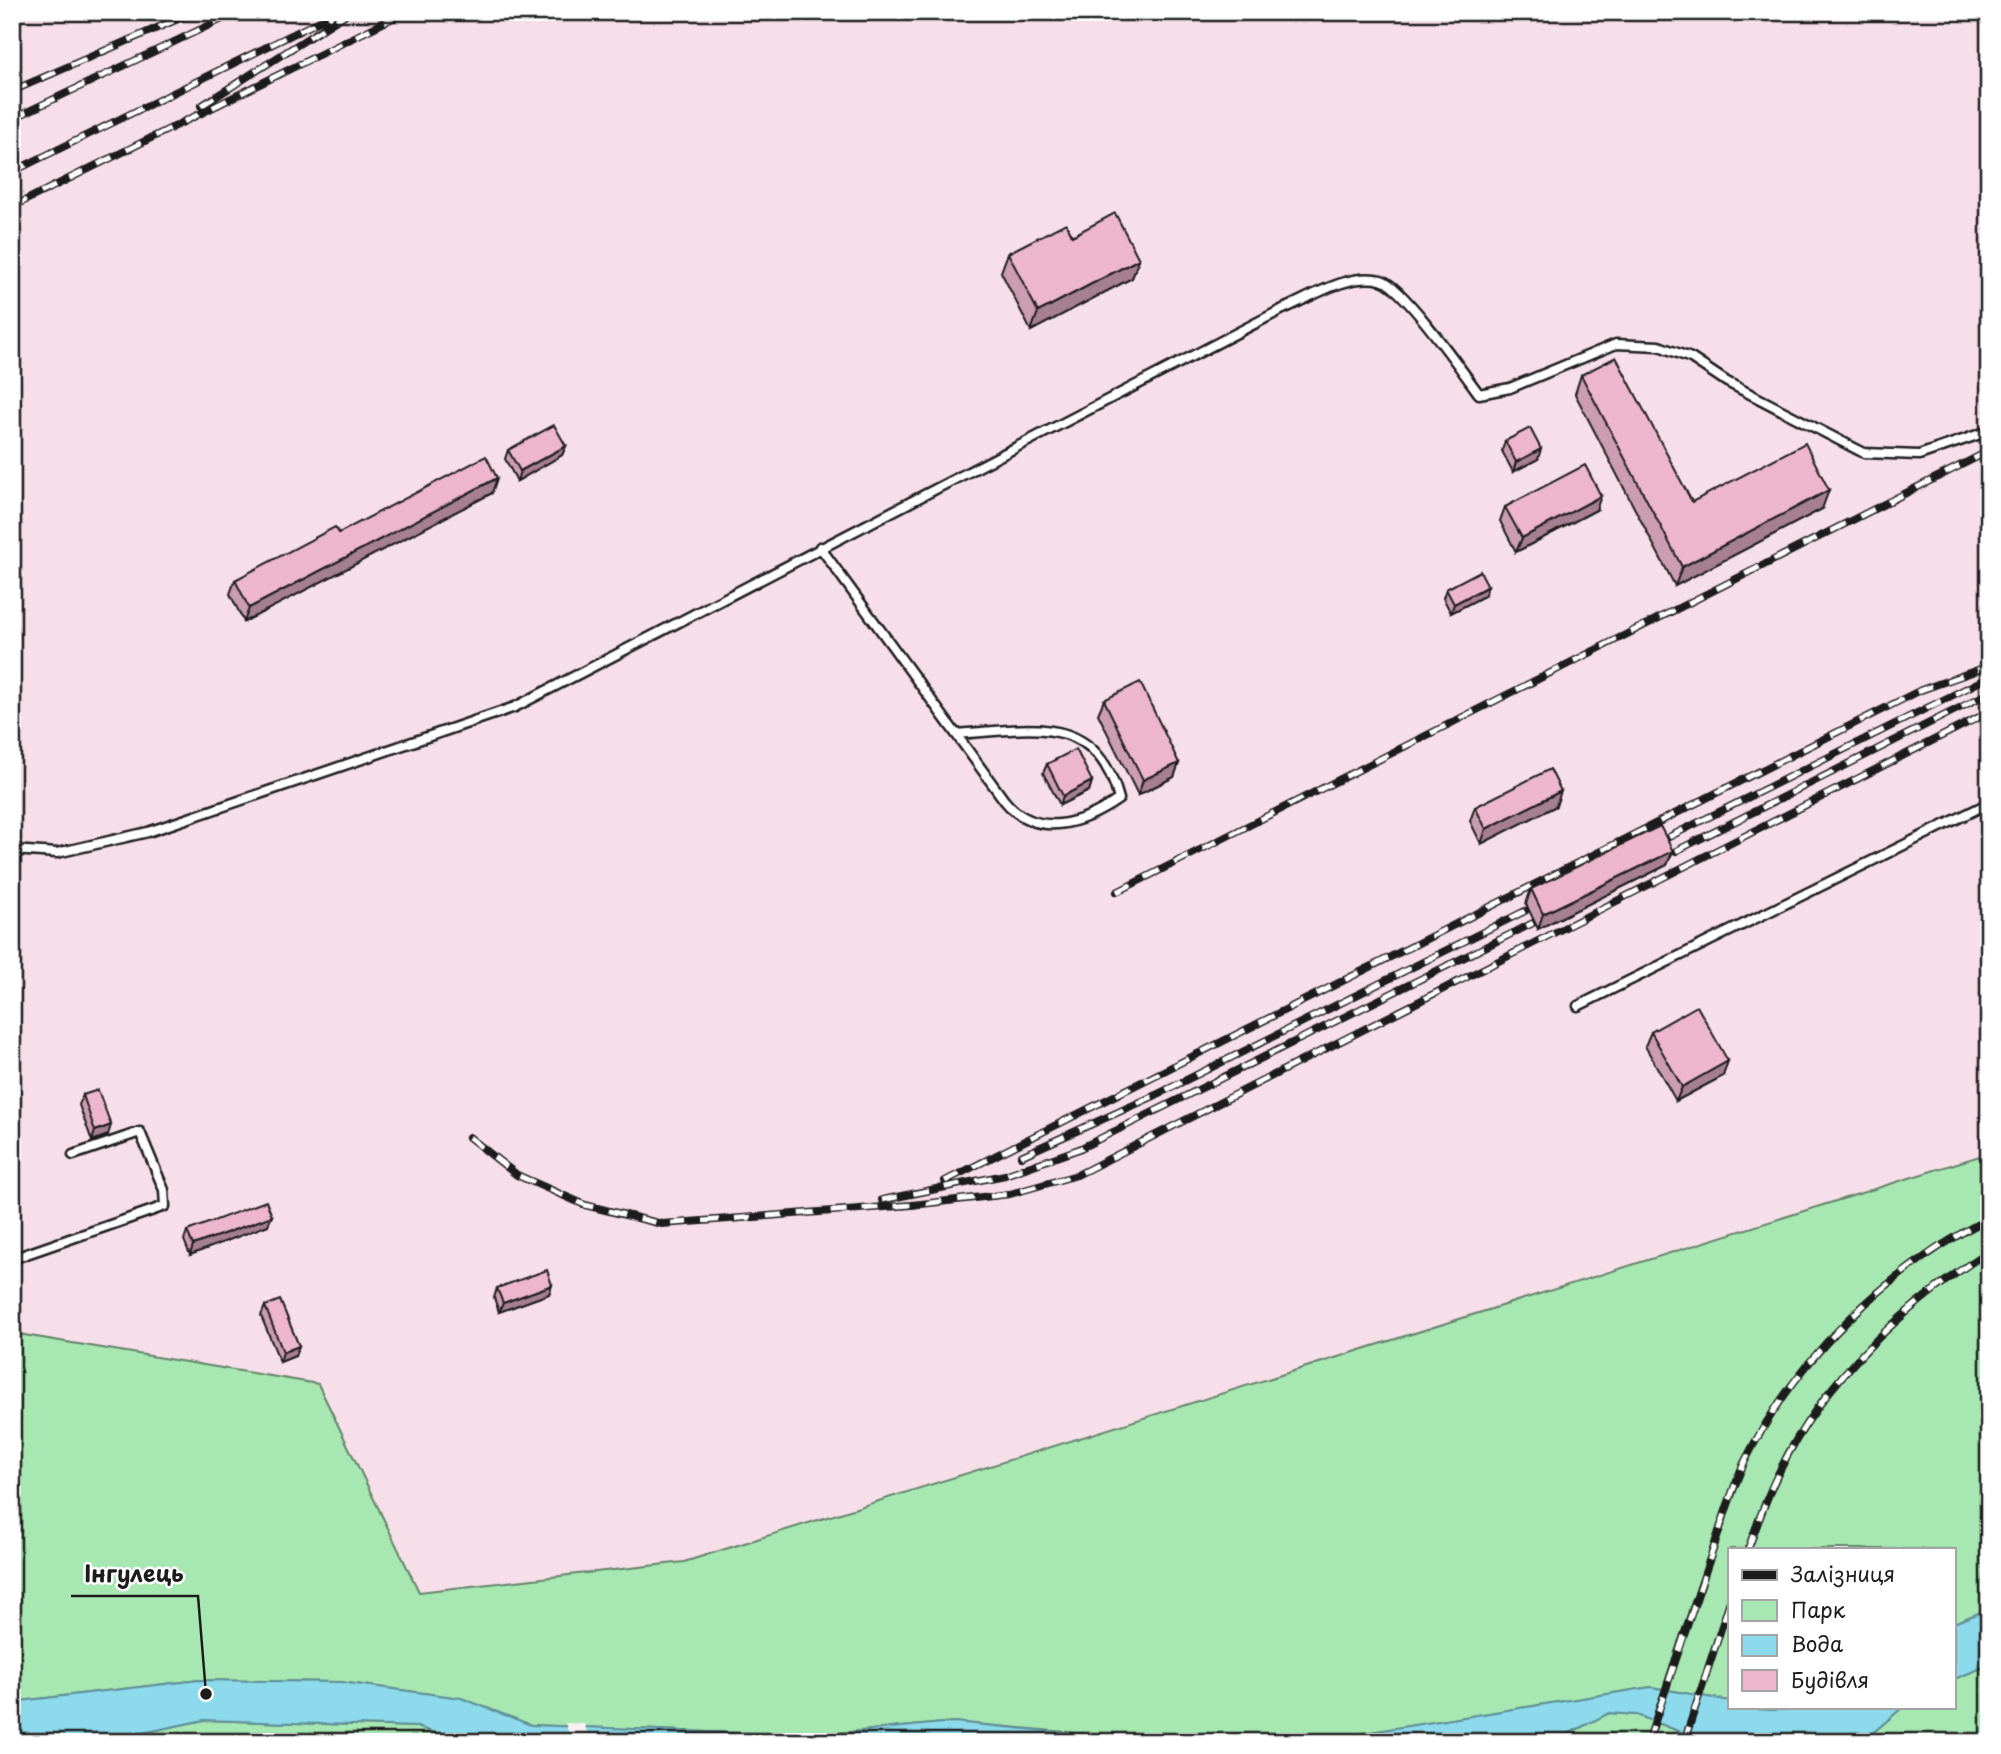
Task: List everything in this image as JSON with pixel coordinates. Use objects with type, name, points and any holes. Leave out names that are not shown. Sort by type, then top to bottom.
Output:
[{"type":"lane","points":[[12,850],[57,853],[148,832],[515,707],[1283,309],[1361,278],[1384,280],[1418,311],[1479,394],[1510,388],[1616,344],[1659,346],[1691,358],[1727,382],[1864,453],[1919,455],[1989,431]]},
{"type":"lane","points":[[820,547],[956,734],[1014,813],[1043,826],[1071,822],[1103,810],[1119,799],[1104,761],[1088,743],[1070,735],[1050,730],[956,734]]},
{"type":"lane","points":[[1578,1006],[1989,803]]},
{"type":"lane","points":[[12,1259],[165,1206],[164,1190],[140,1132],[73,1155]]},
{"type":"shaded area","points":[[12,12],[1989,12],[1989,1153],[684,1562],[419,1592],[318,1384],[12,1333]]},
{"type":"green space","points":[[1989,1153],[1989,1609],[1955,1623],[1955,1548],[1728,1548],[1728,1701],[1651,1687],[1340,1737],[1178,1742],[953,1722],[809,1736],[531,1725],[461,1698],[340,1682],[199,1680],[12,1702],[12,1333],[318,1384],[419,1592],[684,1562]]},
{"type":"green space","points":[[1989,1665],[1989,1742],[1862,1742],[1902,1708],[1955,1708],[1955,1679]]},
{"type":"green space","points":[[1609,1713],[1637,1715],[1707,1742],[1552,1742]]},
{"type":"green space","points":[[204,1720],[417,1727],[463,1742],[100,1742]]},
{"type":"water","points":[[1989,1609],[1989,1665],[1955,1679],[1955,1623]]},
{"type":"water","points":[[199,1680],[340,1682],[461,1698],[531,1725],[809,1736],[953,1722],[1165,1742],[463,1742],[417,1727],[204,1720],[100,1742],[12,1742],[12,1702]]},
{"type":"water","points":[[1651,1687],[1728,1701],[1728,1708],[1902,1708],[1862,1742],[1707,1742],[1637,1715],[1609,1713],[1552,1742],[1178,1742],[1340,1737]]},
{"type":"pier","points":[[565,1723],[584,1724],[591,1742],[572,1742]]},
{"type":"building","points":[[1115,213],[1139,259],[1038,312],[1008,253],[1066,223],[1072,236]]},
{"type":"building","points":[[1616,357],[1692,502],[1805,443],[1829,490],[1682,567],[1581,375]]},
{"type":"building","points":[[554,425],[566,446],[520,471],[508,450]]},
{"type":"building","points":[[1530,428],[1541,449],[1516,462],[1505,441]]},
{"type":"building","points":[[486,456],[497,478],[249,608],[235,580],[335,527],[339,533]]},
{"type":"building","points":[[1585,465],[1601,496],[1522,538],[1505,507]]},
{"type":"building","points":[[1480,571],[1488,586],[1454,604],[1446,589]]},
{"type":"building","points":[[1140,682],[1179,763],[1143,780],[1104,700]]},
{"type":"building","points":[[1076,749],[1092,781],[1063,796],[1047,764]]},
{"type":"building","points":[[1550,769],[1561,791],[1486,829],[1475,807]]},
{"type":"building","points":[[1660,826],[1673,851],[1543,914],[1531,889]]},
{"type":"building","points":[[1697,1006],[1728,1061],[1682,1087],[1651,1032]]},
{"type":"building","points":[[98,1090],[111,1125],[95,1131],[83,1095]]},
{"type":"building","points":[[266,1201],[272,1216],[193,1245],[187,1231]]},
{"type":"building","points":[[547,1270],[552,1285],[503,1303],[497,1288]]},
{"type":"building","points":[[280,1300],[299,1346],[283,1352],[265,1306]]},
{"type":"railway","points":[[12,91],[194,12]]},
{"type":"railway","points":[[12,119],[237,12]]},
{"type":"railway","points":[[12,172],[338,12]]},
{"type":"railway","points":[[201,106],[349,12]]},
{"type":"railway","points":[[12,207],[405,12]]},
{"type":"railway","points":[[1117,892],[1989,451]]},
{"type":"railway","points":[[945,1181],[1921,690],[1989,666]]},
{"type":"railway","points":[[1669,837],[1989,677]]},
{"type":"railway","points":[[1676,851],[1989,693]]},
{"type":"railway","points":[[469,1137],[517,1175],[585,1205],[662,1224],[912,1205],[1010,1194],[1077,1175],[1989,712]]},
{"type":"railway","points":[[1021,1156],[1156,1095],[1525,911]]},
{"type":"railway","points":[[882,1200],[1005,1175],[1079,1149],[1533,923]]},
{"type":"railway","points":[[1648,1742],[1735,1485],[1766,1423],[1818,1352],[1848,1320],[1914,1264],[1989,1218]]},
{"type":"railway","points":[[1748,1548],[1771,1489],[1798,1437],[1843,1375],[1927,1295],[1989,1251]]},
{"type":"railway","points":[[1684,1742],[1728,1607]]},
{"type":"place","name":"Інгулець","points":[[206,1694]]}]
